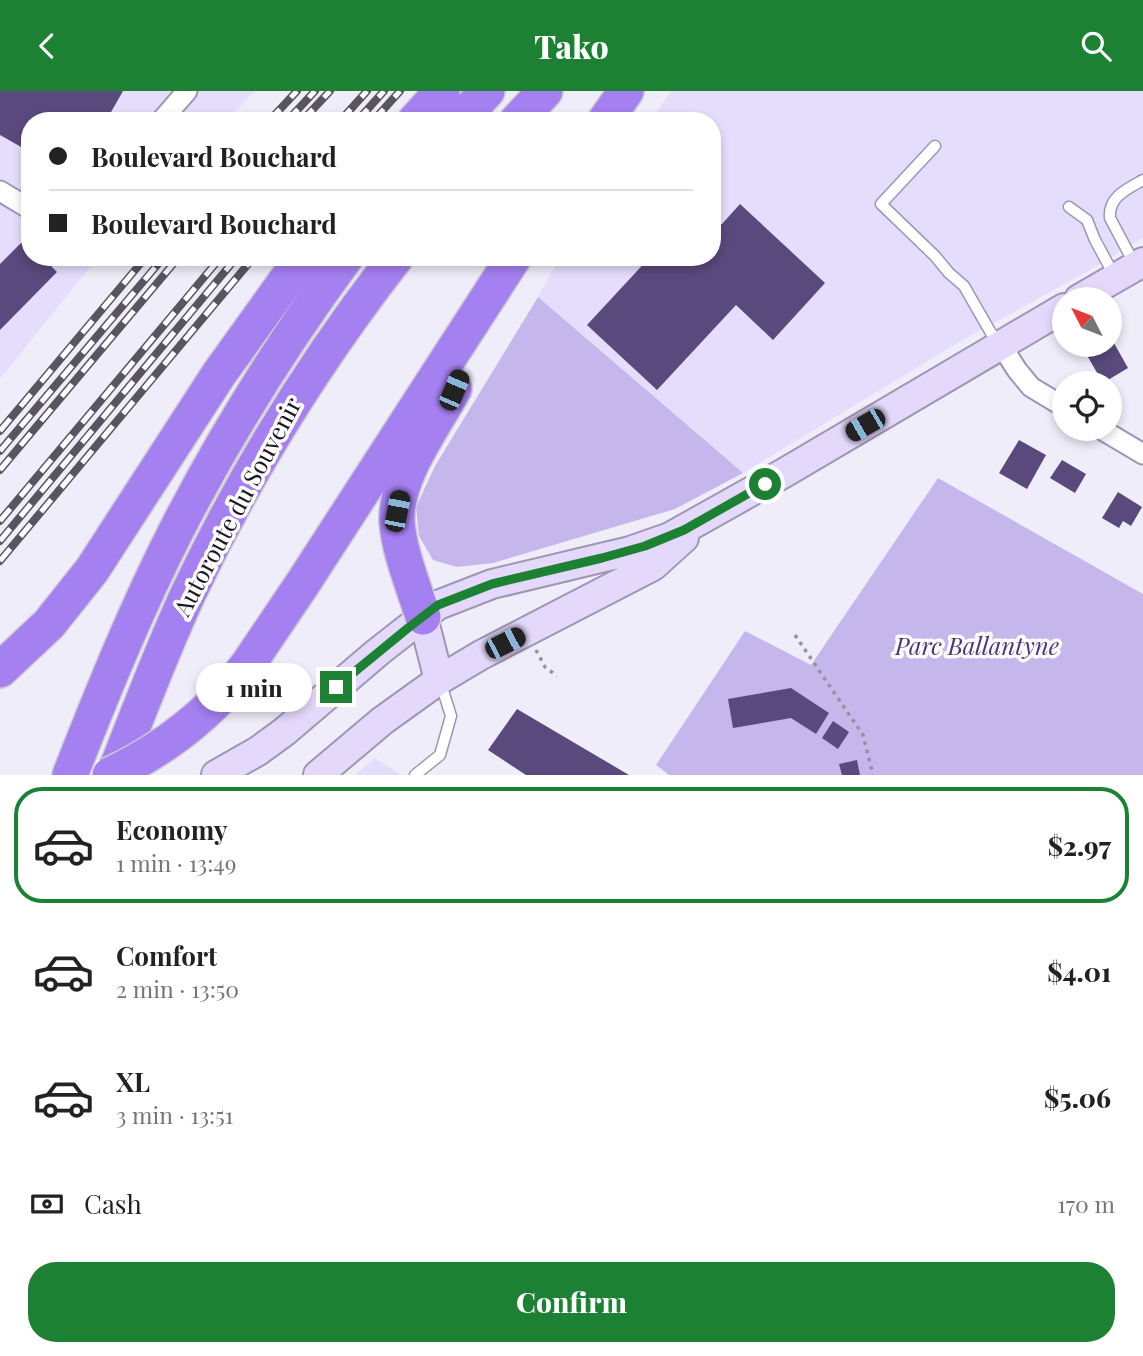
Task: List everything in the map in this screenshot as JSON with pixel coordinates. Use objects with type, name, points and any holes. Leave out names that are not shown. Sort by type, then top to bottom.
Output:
[{"type":"highway","points":[[423,112],[442,91]]},
{"type":"highway","points":[[467,112],[487,91]]},
{"type":"highway","points":[[525,112],[545,91]]},
{"type":"highway","points":[[611,112],[626,91]]},
{"type":"highway","points":[[9,662],[49,624],[92,571],[219,374],[297,266]]},
{"type":"highway","name":"Autoroute du Souvenir","points":[[70,773],[135,619],[183,516],[268,368],[340,266]]},
{"type":"highway","name":"Autoroute du Souvenir","points":[[112,775],[176,621],[217,537],[314,369],[389,266]]},
{"type":"highway","points":[[112,775],[160,747],[192,723],[226,691],[247,666],[506,269]]},
{"type":"highway","points":[[423,617],[399,537],[397,511],[400,494],[413,463],[454,390],[506,269]]},
{"type":"main road","points":[[1099,287],[1131,268]]},
{"type":"main road","points":[[216,775],[258,751],[284,732],[438,605],[481,587],[630,551],[670,537],[1052,315]]},
{"type":"main road","points":[[331,769],[382,721],[439,680],[653,566],[710,515]]},
{"type":"main road","points":[[423,617],[439,680]]},
{"type":"street","points":[[169,112],[187,91]]},
{"type":"street","points":[[0,191],[21,204]]},
{"type":"street","points":[[1001,345],[1031,387],[1052,400]]},
{"type":"street","points":[[1121,441],[1143,454]]},
{"type":"lane","points":[[935,146],[881,204],[964,286],[1001,345]]},
{"type":"lane","points":[[1131,268],[1109,215],[1115,198],[1143,180]]},
{"type":"lane","points":[[1069,207],[1087,220],[1095,240],[1131,268]]},
{"type":"lane","points":[[415,775],[440,755],[451,716],[439,680]]},
{"type":"path","points":[[795,635],[863,734],[873,775]]},
{"type":"path","points":[[531,642],[545,667],[557,676]]},
{"type":"shaded area","points":[[0,91],[255,91],[235,112],[21,112],[21,266],[91,266],[0,379]]},
{"type":"shaded area","points":[[671,91],[1143,91],[1143,238],[1059,287],[1052,287],[1052,291],[961,341],[743,473],[538,297],[555,266],[721,266],[721,112],[656,112]]},
{"type":"shaded area","points":[[375,758],[402,775],[354,775]]},
{"type":"green space","points":[[538,297],[743,473],[675,509],[493,563],[457,567],[433,560],[419,536],[416,507],[435,466]]},
{"type":"green space","name":"Parc Ballantyne","points":[[938,478],[1143,594],[1143,775],[669,775],[656,765],[745,631],[811,665]]},
{"type":"building","points":[[0,91],[123,91],[111,112],[21,112],[21,147],[0,135]]},
{"type":"building","points":[[740,204],[825,283],[773,340],[736,305],[657,390],[587,325],[642,266],[721,266],[722,224]]},
{"type":"building","points":[[21,243],[21,266],[51,266],[57,272],[0,330],[0,264]]},
{"type":"building","points":[[1088,357],[1122,357],[1128,368],[1122,372],[1096,371]]},
{"type":"building","points":[[1019,440],[1046,455],[1027,489],[999,473]]},
{"type":"building","points":[[1062,460],[1086,474],[1075,493],[1050,478]]},
{"type":"building","points":[[1118,492],[1142,507],[1131,526],[1123,521],[1119,528],[1102,518]]},
{"type":"building","points":[[791,688],[829,713],[816,734],[791,718],[733,728],[728,699]]},
{"type":"building","points":[[517,709],[629,775],[526,775],[488,750]]},
{"type":"building","points":[[833,721],[849,732],[838,749],[822,738]]},
{"type":"building","points":[[857,760],[860,775],[842,775],[839,764]]},
{"type":"railway","points":[[277,112],[297,91]]},
{"type":"railway","points":[[295,112],[315,91]]},
{"type":"railway","points":[[310,112],[330,91]]},
{"type":"railway","points":[[348,112],[367,91]]},
{"type":"railway","points":[[365,112],[384,91]]},
{"type":"railway","points":[[381,112],[400,91]]},
{"type":"railway","points":[[0,431],[138,266]]},
{"type":"railway","points":[[0,451],[156,266]]},
{"type":"railway","points":[[0,470],[171,266]]},
{"type":"railway","points":[[0,521],[213,266]]},
{"type":"railway","points":[[0,541],[229,266]]},
{"type":"railway","points":[[0,561],[246,266]]},
{"type":"route","points":[[336,687],[438,605],[492,584],[630,551],[670,537],[765,484]]}]
